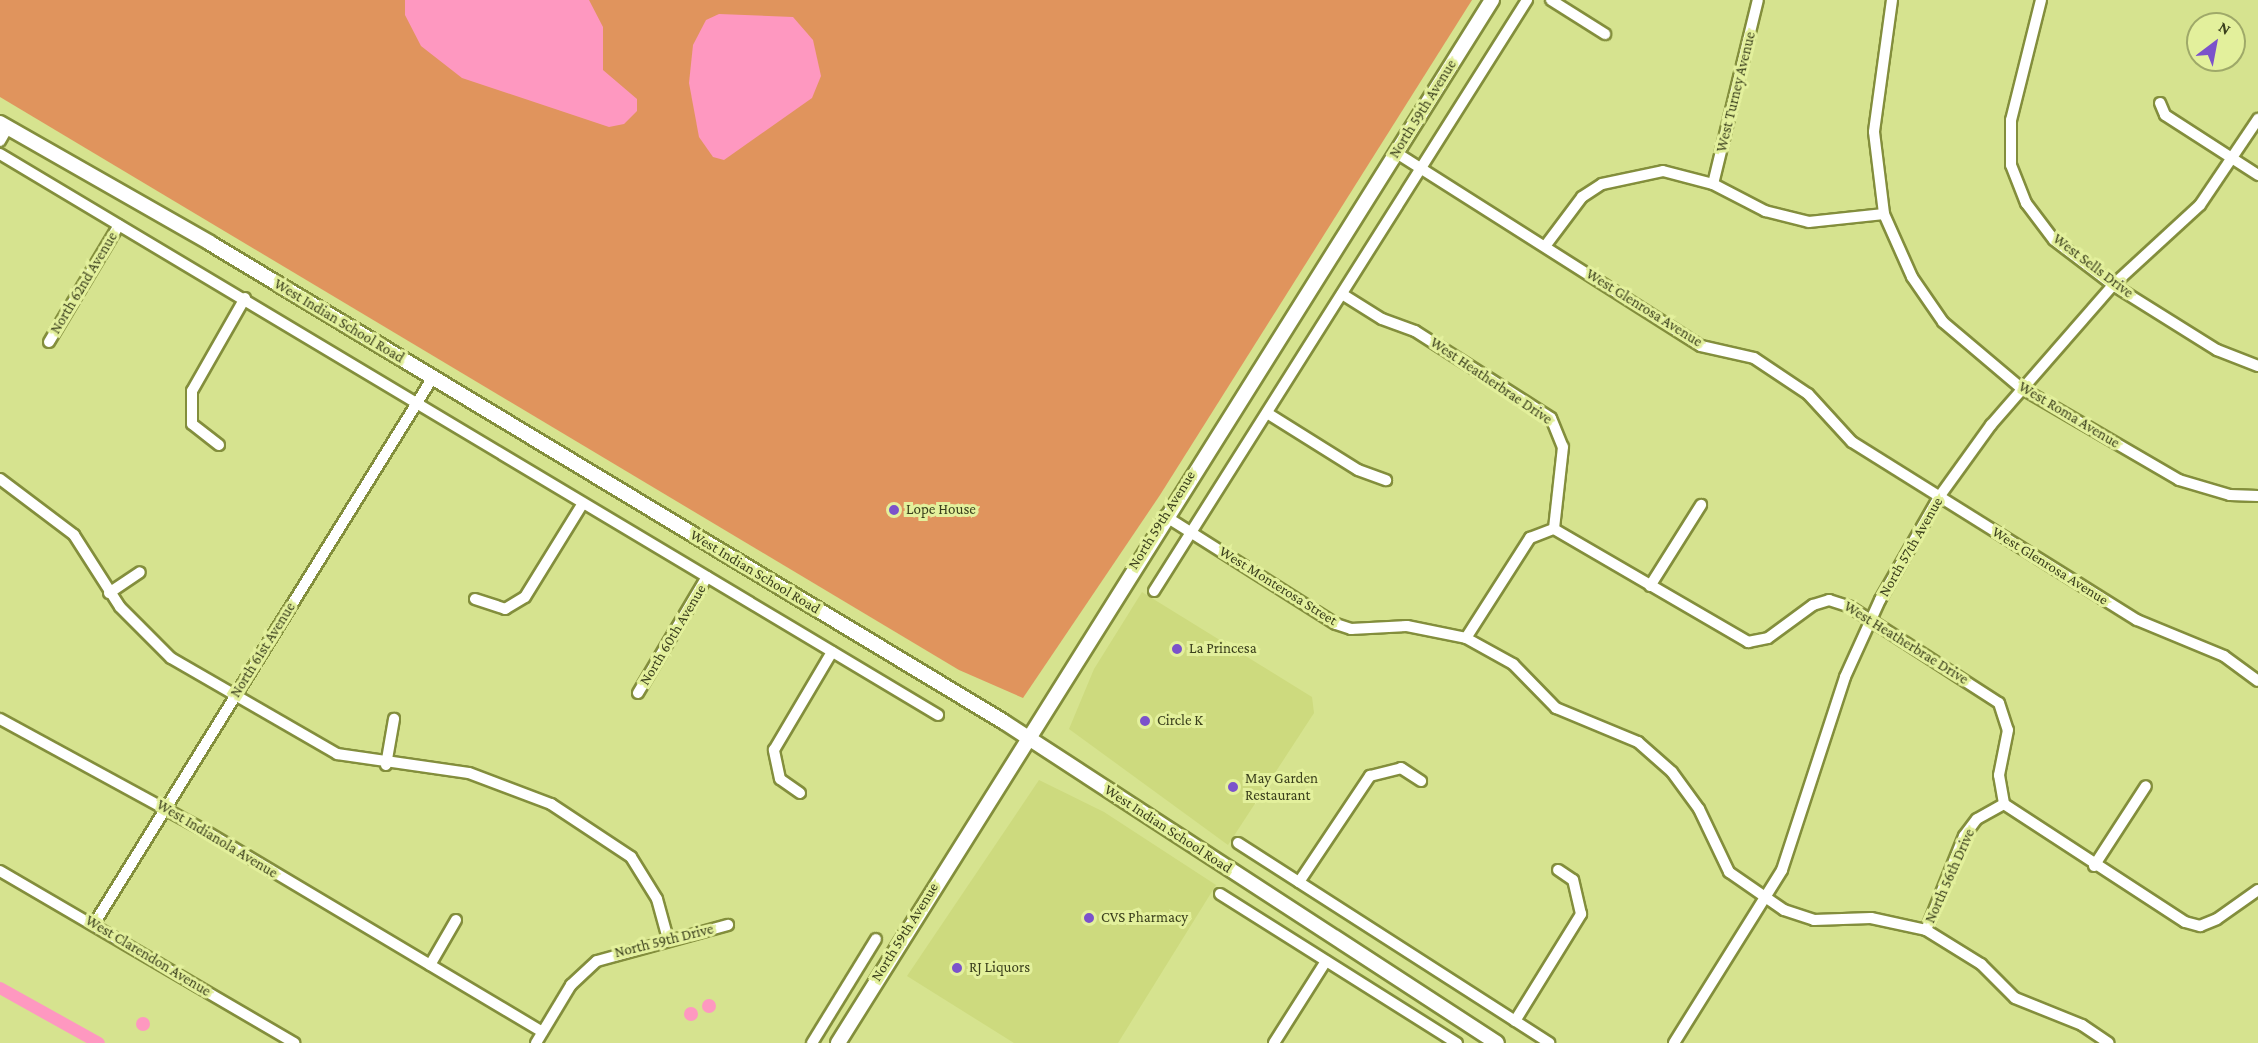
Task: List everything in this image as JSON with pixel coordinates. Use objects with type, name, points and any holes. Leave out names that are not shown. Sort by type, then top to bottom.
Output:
[{"type":"main road","name":"North 59th Avenue","points":[[838,1043],[1027,736],[1492,0]]},
{"type":"main road","name":"West Indian School Road","points":[[4,125],[433,377],[1027,736],[1497,1043]]},
{"type":"street","name":"North 59th Avenue","points":[[1154,591],[1527,0]]},
{"type":"street","points":[[1551,0],[1605,34]]},
{"type":"street","name":"West Turney Avenue","points":[[1713,184],[1758,0]]},
{"type":"street","name":"West Roma Avenue","points":[[1892,0],[1874,132],[1884,214],[1912,277],[1943,322],[2021,388],[2180,480],[2230,495],[2258,496]]},
{"type":"street","name":"West Sells Drive","points":[[2041,0],[2012,120],[2011,165],[2026,203],[2054,240],[2113,285],[2217,350],[2258,366]]},
{"type":"street","points":[[2160,103],[2165,115],[2258,175]]},
{"type":"street","name":"North 57th Avenue","points":[[1674,1043],[1787,859],[1845,677],[1871,620],[1939,497],[2021,388],[2113,285],[2200,205],[2258,119]]},
{"type":"street","points":[[0,141],[4,125]]},
{"type":"street","name":"West Glenrosa Avenue","points":[[1395,152],[1546,245],[1701,346],[1754,358],[1808,394],[1852,442],[2137,620],[2224,656],[2258,681]]},
{"type":"street","name":"West Indian School Road","points":[[0,154],[245,298],[938,715]]},
{"type":"street","points":[[1546,245],[1581,197],[1621,177],[1663,171],[1713,184],[1766,211],[1809,222],[1884,214]]},
{"type":"street","name":"North 62nd Avenue","points":[[49,342],[119,225]]},
{"type":"street","name":"West Heatherbrae Drive","points":[[1342,294],[1382,320],[1415,331],[1551,418],[1563,447],[1554,529],[1748,642],[1768,638],[1829,600],[1871,620],[1999,703],[2008,730],[1999,775],[2004,804]]},
{"type":"street","points":[[219,445],[192,424],[192,391],[245,298]]},
{"type":"street","name":"North 61st Avenue","points":[[94,924],[433,377]]},
{"type":"street","points":[[1267,413],[1358,470],[1386,480]]},
{"type":"street","points":[[0,479],[74,535],[109,593],[156,647],[315,745],[386,765],[478,776],[526,792],[580,821],[631,857],[657,899],[668,939]]},
{"type":"street","points":[[475,599],[505,609],[525,597],[583,502]]},
{"type":"street","points":[[1650,586],[1701,505]]},
{"type":"street","name":"West Monterosa Street","points":[[1165,516],[1336,624],[1351,628],[1407,626],[1466,638],[1513,664],[1556,708],[1617,731],[1656,756],[1699,809],[1729,872],[1765,898],[1814,920],[1871,918],[1926,930],[1981,964],[2014,998],[2082,1025],[2109,1043]]},
{"type":"street","points":[[1466,638],[1530,538],[1554,529]]},
{"type":"street","points":[[109,593],[140,572]]},
{"type":"street","name":"North 60th Avenue","points":[[639,693],[707,577]]},
{"type":"street","points":[[800,793],[780,779],[774,750],[832,652]]},
{"type":"street","name":"West Indianola Avenue","points":[[0,719],[165,808],[542,1032]]},
{"type":"street","points":[[386,765],[394,719]]},
{"type":"street","points":[[1299,882],[1370,776],[1401,768],[1421,781]]},
{"type":"street","points":[[2094,866],[2146,786]]},
{"type":"street","points":[[2004,804],[2094,866],[2168,913],[2200,926],[2258,890]]},
{"type":"street","name":"North 56th Drive","points":[[1926,930],[1964,836],[1977,819],[2004,804]]},
{"type":"street","name":"West Indian School Road","points":[[1238,843],[1550,1043]]},
{"type":"street","points":[[1515,1021],[1581,914],[1573,880],[1557,870]]},
{"type":"street","name":"West Clarendon Avenue","points":[[0,871],[294,1043]]},
{"type":"street","name":"West Indian School Road","points":[[1220,894],[1457,1043]]},
{"type":"street","points":[[430,964],[456,920]]},
{"type":"street","name":"North 59th Drive","points":[[536,1043],[586,968],[626,949],[728,925]]},
{"type":"street","name":"North 59th Avenue","points":[[812,1043],[876,939]]},
{"type":"street","points":[[1274,1043],[1326,961]]},
{"type":"shaded area","points":[[0,0],[1472,0],[1160,495],[1023,698],[959,670],[0,97]]},
{"type":"shaded area","points":[[405,0],[589,0],[603,27],[603,70],[637,99],[637,111],[624,124],[609,127],[462,78],[421,46],[405,15]]},
{"type":"shaded area","points":[[719,14],[793,17],[813,40],[821,76],[812,98],[724,160],[713,157],[699,137],[689,83],[693,45],[706,20]]},
{"type":"shaded area","points":[[1142,592],[1312,697],[1314,713],[1228,845],[1069,729],[1094,669]]},
{"type":"shaded area","points":[[1039,780],[1104,812],[1216,885],[1118,1043],[1014,1043],[907,976]]},
{"type":"shaded area","points":[[709,999],[714,1001],[716,1006],[714,1011],[709,1013],[704,1011],[702,1006],[704,1001]]},
{"type":"shaded area","points":[[691,1007],[696,1009],[698,1014],[696,1019],[691,1021],[686,1019],[684,1014],[686,1009]]},
{"type":"shaded area","points":[[143,1017],[148,1019],[150,1024],[148,1029],[143,1031],[138,1029],[136,1024],[138,1019]]},
{"type":"waterway","points":[[0,988],[99,1043]]},
{"type":"place","name":"Lope House","points":[[894,510]]},
{"type":"place","name":"La Princesa","points":[[1177,649]]},
{"type":"place","name":"Circle K","points":[[1145,721]]},
{"type":"place","name":"May Garden Restaurant","points":[[1233,787]]},
{"type":"place","name":"CVS Pharmacy","points":[[1089,918]]},
{"type":"place","name":"RJ Liquors","points":[[957,968]]}]
